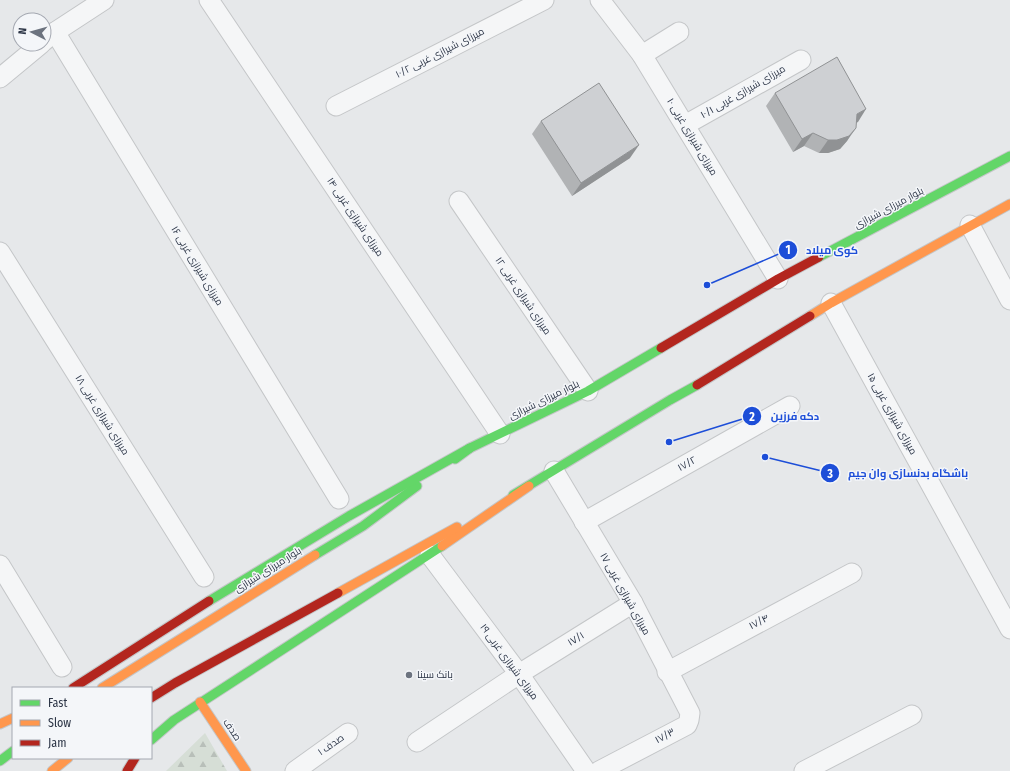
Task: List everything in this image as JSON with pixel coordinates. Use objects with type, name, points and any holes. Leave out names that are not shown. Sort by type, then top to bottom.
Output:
[{"type":"main road","name":"بلوار میرزای شیرازی","points":[[104,687],[304,561],[363,526],[470,448],[588,391],[778,279],[1010,156]]},
{"type":"main road","points":[[152,697],[175,683],[529,486],[831,303],[1010,204]]},
{"type":"main road","points":[[75,687],[237,584],[349,516],[470,448]]},
{"type":"main road","points":[[152,739],[171,722],[200,702],[430,554],[529,486]]},
{"type":"main road","name":"صدف","points":[[200,702],[246,771]]},
{"type":"main road","points":[[0,724],[12,718]]},
{"type":"main road","points":[[0,761],[12,752]]},
{"type":"main road","points":[[52,771],[67,759]]},
{"type":"main road","points":[[116,771],[130,759]]},
{"type":"main road","points":[[127,771],[133,759]]},
{"type":"street","points":[[52,35],[104,0]]},
{"type":"street","name":"۱۴ میرزای شیرازی غربی","points":[[210,0],[500,434]]},
{"type":"street","name":"۱۰/۲ میرزای شیرازی غربی","points":[[336,106],[544,0]]},
{"type":"street","name":"۱۰ میرزای شیرازی غربی","points":[[600,0],[642,55],[778,279]]},
{"type":"street","points":[[642,55],[679,32]]},
{"type":"street","name":"۱۶ میرزای شیرازی غربی","points":[[52,48],[339,499]]},
{"type":"street","points":[[0,78],[31,52]]},
{"type":"street","name":"۱۰/۱ میرزای شیرازی غربی","points":[[685,125],[801,60]]},
{"type":"street","name":"۱۲ میرزای شیرازی غربی","points":[[458,201],[588,391]]},
{"type":"street","points":[[970,225],[1010,300]]},
{"type":"street","name":"۱۸ میرزای شیرازی غربی","points":[[0,252],[204,577]]},
{"type":"street","name":"۱۵ میرزای شیرازی غربی","points":[[831,303],[1010,629]]},
{"type":"street","name":"۱۷/۲","points":[[584,522],[790,406]]},
{"type":"street","name":"۱۷ میرزای شیرازی غربی","points":[[554,471],[633,603],[667,672],[690,713],[689,720]]},
{"type":"street","name":"۱۹ میرزای شیرازی غربی","points":[[430,554],[519,674],[586,771]]},
{"type":"street","points":[[0,565],[62,667]]},
{"type":"street","name":"۱۷/۴","points":[[667,672],[852,573]]},
{"type":"street","name":"۱۷/۱","points":[[417,742],[519,674],[633,603]]},
{"type":"street","points":[[804,771],[912,715]]},
{"type":"street","name":"۱۷/۳","points":[[599,771],[686,725],[689,720]]},
{"type":"street","name":"۱ صدف","points":[[295,771],[348,733]]},
{"type":"green space","points":[[205,733],[227,771],[166,771]]},
{"type":"building","points":[[837,57],[866,109],[857,114],[856,128],[849,136],[837,140],[828,140],[813,133],[802,139],[775,93]]},
{"type":"building","points":[[599,83],[639,145],[581,183],[541,121]]},
{"type":"traffic: fast","points":[[819,257],[1010,156]]},
{"type":"traffic: fast","points":[[455,459],[470,448],[588,391],[661,348]]},
{"type":"traffic: fast","points":[[513,495],[697,385]]},
{"type":"traffic: fast","points":[[209,601],[349,516],[470,448]]},
{"type":"traffic: fast","points":[[315,555],[363,526],[417,486]]},
{"type":"traffic: fast","points":[[152,739],[174,720],[442,546]]},
{"type":"traffic: fast","points":[[0,761],[12,752]]},
{"type":"traffic: slow","points":[[810,316],[1010,204]]},
{"type":"traffic: slow","points":[[442,546],[529,486]]},
{"type":"traffic: slow","points":[[338,593],[457,527]]},
{"type":"traffic: slow","points":[[104,687],[315,555]]},
{"type":"traffic: slow","points":[[200,702],[246,771]]},
{"type":"traffic: slow","points":[[0,724],[12,718]]},
{"type":"traffic: slow","points":[[52,771],[67,759]]},
{"type":"traffic: jam","points":[[661,348],[778,279],[819,257]]},
{"type":"traffic: jam","points":[[697,385],[810,316]]},
{"type":"traffic: jam","points":[[152,697],[175,683],[338,593]]},
{"type":"traffic: jam","points":[[75,687],[209,601]]},
{"type":"traffic: jam","points":[[127,771],[134,759]]},
{"type":"place","name":"کوی میلاد","points":[[707,285]]},
{"type":"place","name":"دکه فرزین","points":[[669,442]]},
{"type":"place","name":"باشگاه بدنسازی وان جیم","points":[[765,457]]},
{"type":"place","name":"بانک سینا","points":[[409,675]]}]
